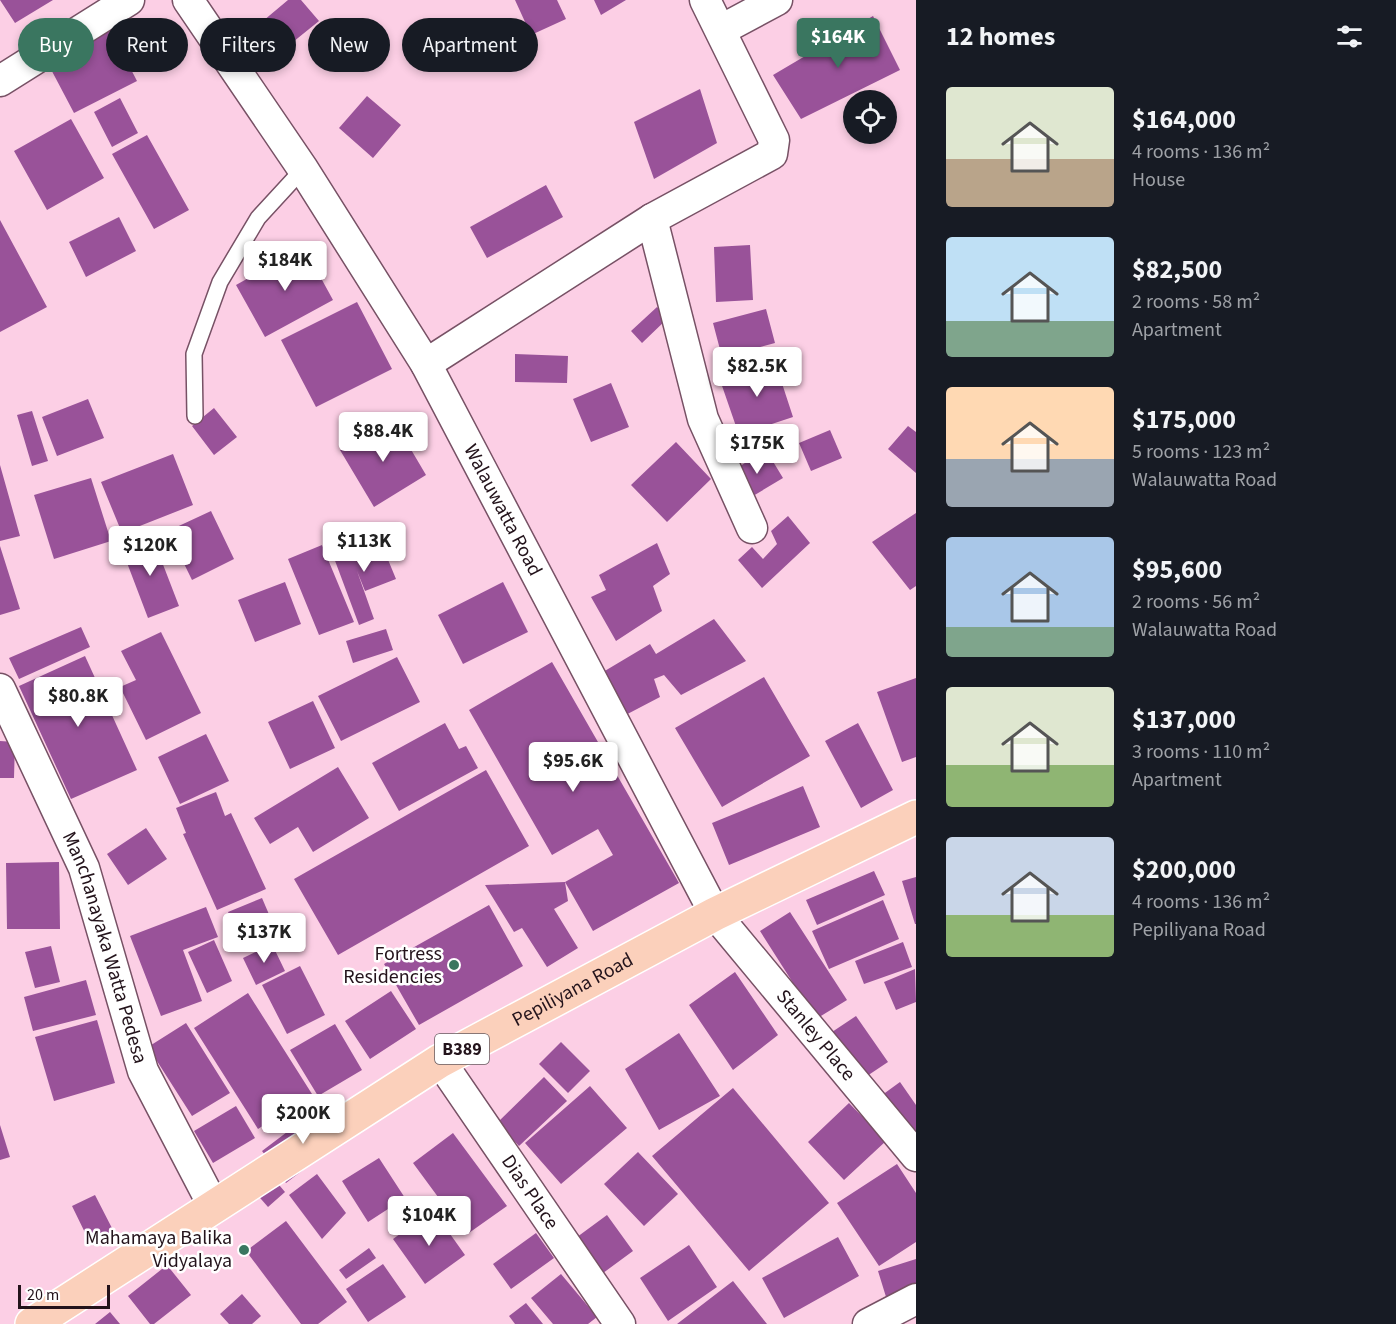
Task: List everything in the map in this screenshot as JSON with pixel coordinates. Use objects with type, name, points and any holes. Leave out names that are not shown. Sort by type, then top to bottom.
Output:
[{"type":"main road","name":"Pepiliyana Road","points":[[32,1324],[440,1061],[715,914],[916,817]]},
{"type":"street","points":[[0,81],[129,0]]},
{"type":"street","name":"Walauwatta Road","points":[[188,0],[303,169],[426,364],[715,914]]},
{"type":"street","points":[[426,364],[652,219],[772,154],[774,140],[705,0]]},
{"type":"street","points":[[721,30],[777,0]]},
{"type":"street","points":[[652,219],[703,419],[752,528]]},
{"type":"street","name":"Manchanayaka Watta Pedesa","points":[[0,689],[84,868],[143,1071],[214,1207]]},
{"type":"street","name":"Stanley Place","points":[[715,914],[916,1156]]},
{"type":"street","name":"Dias Place","points":[[440,1061],[620,1324]]},
{"type":"street","points":[[868,1324],[916,1299]]},
{"type":"lane","points":[[195,416],[194,354],[220,282],[258,218],[303,169]]},
{"type":"building","points":[[0,0],[53,0],[23,18],[18,18],[15,23]]},
{"type":"building","points":[[288,0],[301,0],[316,18],[308,18],[308,30],[296,40],[296,18],[266,18]]},
{"type":"building","points":[[515,0],[557,0],[566,19],[538,32],[538,18],[523,18]]},
{"type":"building","points":[[594,0],[626,0],[601,15]]},
{"type":"building","points":[[873,16],[900,70],[860,90],[843,90],[843,98],[801,119],[773,75]]},
{"type":"building","points":[[106,26],[106,72],[132,72],[137,81],[74,113],[52,72],[94,72],[94,32]]},
{"type":"building","points":[[700,89],[717,143],[654,179],[634,122]]},
{"type":"building","points":[[367,96],[401,125],[373,158],[339,128]]},
{"type":"building","points":[[120,98],[138,133],[112,147],[94,112]]},
{"type":"building","points":[[71,119],[104,178],[47,210],[14,151]]},
{"type":"building","points":[[147,135],[189,210],[154,229],[112,154]]},
{"type":"building","points":[[546,185],[563,217],[487,258],[470,227]]},
{"type":"building","points":[[119,217],[136,251],[86,277],[69,242]]},
{"type":"building","points":[[0,220],[47,307],[0,332]]},
{"type":"building","points":[[750,245],[753,300],[716,302],[714,247]]},
{"type":"building","points":[[304,247],[333,300],[265,337],[236,285]]},
{"type":"building","points":[[357,302],[392,369],[316,407],[281,340]]},
{"type":"building","points":[[657,307],[668,318],[642,343],[631,331]]},
{"type":"building","points":[[766,309],[775,343],[722,357],[713,323]]},
{"type":"building","points":[[515,354],[568,356],[567,383],[515,382]]},
{"type":"building","points":[[775,362],[793,417],[739,435],[720,380]]},
{"type":"building","points":[[611,383],[629,427],[591,442],[573,399]]},
{"type":"building","points":[[88,399],[104,438],[57,456],[42,417]]},
{"type":"building","points":[[214,408],[237,437],[214,455],[192,426]]},
{"type":"building","points":[[32,411],[48,461],[32,466],[17,415]]},
{"type":"building","points":[[393,419],[426,475],[374,507],[340,450]]},
{"type":"building","points":[[908,426],[916,432],[916,473],[888,449]]},
{"type":"building","points":[[830,430],[842,458],[811,471],[799,443]]},
{"type":"building","points":[[676,442],[711,479],[667,522],[631,485]]},
{"type":"building","points":[[766,450],[783,478],[748,499],[732,471]]},
{"type":"building","points":[[173,454],[193,505],[122,533],[101,482]]},
{"type":"building","points":[[0,465],[20,536],[0,541]]},
{"type":"building","points":[[91,478],[111,541],[54,559],[34,495]]},
{"type":"building","points":[[211,511],[234,559],[192,580],[168,531]]},
{"type":"building","points":[[916,513],[916,586],[910,590],[872,542]]},
{"type":"building","points":[[788,516],[810,543],[762,588],[738,560],[752,547],[763,559],[777,544],[771,531]]},
{"type":"building","points":[[377,533],[396,579],[365,591],[357,571],[374,619],[359,625],[334,558],[349,553],[346,545]]},
{"type":"building","points":[[152,536],[179,606],[148,618],[121,547]]},
{"type":"building","points":[[657,543],[670,574],[653,586],[662,611],[616,641],[591,597],[606,590],[599,575]]},
{"type":"building","points":[[322,545],[354,622],[319,635],[288,559]]},
{"type":"building","points":[[0,546],[20,609],[0,615]]},
{"type":"building","points":[[285,582],[301,624],[255,642],[238,600]]},
{"type":"building","points":[[503,582],[528,632],[463,664],[438,615]]},
{"type":"building","points":[[714,619],[746,661],[681,695],[664,675],[654,679],[660,697],[616,720],[593,678],[650,644],[656,654]]},
{"type":"building","points":[[81,627],[90,647],[19,679],[9,658]]},
{"type":"building","points":[[386,629],[393,650],[353,663],[346,641]]},
{"type":"building","points":[[161,632],[201,713],[146,740],[120,687],[136,680],[121,651]]},
{"type":"building","points":[[85,656],[137,770],[71,799],[19,686]]},
{"type":"building","points":[[397,657],[420,702],[341,741],[318,696]]},
{"type":"building","points":[[552,662],[679,883],[593,931],[565,882],[613,855],[598,829],[552,855],[469,710]]},
{"type":"building","points":[[764,677],[810,756],[722,807],[675,728]]},
{"type":"building","points":[[916,678],[916,757],[902,762],[877,692]]},
{"type":"building","points":[[313,701],[335,748],[290,769],[268,722]]},
{"type":"building","points":[[445,723],[459,749],[466,746],[478,768],[399,811],[372,763]]},
{"type":"building","points":[[858,723],[893,790],[861,808],[825,741]]},
{"type":"building","points":[[206,734],[229,781],[180,804],[158,757]]},
{"type":"building","points":[[0,741],[15,742],[14,778],[0,778]]},
{"type":"building","points":[[338,767],[369,818],[313,852],[298,827],[270,844],[254,818]]},
{"type":"building","points":[[486,770],[529,846],[338,955],[294,879]]},
{"type":"building","points":[[803,786],[820,827],[729,865],[712,823]]},
{"type":"building","points":[[216,792],[225,816],[231,813],[266,889],[217,910],[183,834],[186,833],[176,808]]},
{"type":"building","points":[[146,828],[167,859],[128,885],[107,854]]},
{"type":"building","points":[[59,862],[60,929],[7,929],[6,863]]},
{"type":"building","points":[[874,871],[885,895],[817,925],[806,900]]},
{"type":"building","points":[[916,877],[916,924],[915,924],[902,881]]},
{"type":"building","points":[[565,882],[568,901],[554,909],[578,948],[547,967],[522,928],[514,932],[485,885]]},
{"type":"building","points":[[262,898],[277,933],[243,947],[228,912]]},
{"type":"building","points":[[883,900],[899,939],[829,969],[812,931]]},
{"type":"building","name":"Fortress Residencies","points":[[489,905],[523,966],[419,1025],[384,964]]},
{"type":"building","points":[[206,907],[218,937],[183,950],[202,1001],[161,1016],[130,936]]},
{"type":"building","points":[[790,912],[847,1000],[816,1019],[760,931]]},
{"type":"building","points":[[214,940],[232,981],[207,993],[188,952]]},
{"type":"building","points":[[903,942],[912,967],[864,984],[855,961]]},
{"type":"building","points":[[272,944],[285,971],[256,985],[243,958]]},
{"type":"building","points":[[51,946],[60,982],[35,988],[25,952]]},
{"type":"building","points":[[300,966],[325,1015],[287,1034],[262,985]]},
{"type":"building","points":[[915,969],[916,1002],[896,1010],[884,982]]},
{"type":"building","points":[[735,972],[778,1035],[733,1070],[689,1005]]},
{"type":"building","points":[[86,980],[96,1015],[33,1031],[24,997]]},
{"type":"building","points":[[391,991],[416,1029],[370,1059],[345,1021]]},
{"type":"building","points":[[248,993],[312,1094],[258,1129],[194,1028]]},
{"type":"building","points":[[856,1016],[888,1062],[861,1080],[829,1034]]},
{"type":"building","points":[[97,1020],[115,1083],[54,1101],[35,1037]]},
{"type":"building","points":[[186,1023],[230,1093],[192,1116],[148,1047]]},
{"type":"building","points":[[335,1024],[362,1070],[318,1096],[290,1050]]},
{"type":"building","points":[[679,1033],[720,1096],[659,1130],[625,1069]]},
{"type":"building","points":[[561,1042],[590,1071],[568,1093],[539,1064]]},
{"type":"building","points":[[544,1077],[567,1101],[519,1146],[497,1123]]},
{"type":"building","points":[[900,1082],[916,1105],[916,1153],[878,1098]]},
{"type":"building","points":[[590,1086],[627,1128],[561,1184],[525,1143]]},
{"type":"building","points":[[733,1088],[829,1203],[749,1271],[652,1156]]},
{"type":"building","points":[[849,1103],[886,1141],[844,1180],[808,1142]]},
{"type":"building","points":[[236,1106],[255,1138],[213,1163],[194,1131]]},
{"type":"building","points":[[320,1107],[344,1139],[286,1183],[262,1151]]},
{"type":"building","points":[[0,1125],[10,1157],[0,1160]]},
{"type":"building","points":[[453,1133],[507,1206],[466,1235],[413,1163]]},
{"type":"building","points":[[638,1152],[678,1194],[644,1226],[604,1184]]},
{"type":"building","points":[[379,1158],[405,1198],[368,1222],[342,1181]]},
{"type":"building","points":[[259,1161],[285,1192],[268,1207],[241,1176]]},
{"type":"building","points":[[897,1164],[916,1193],[916,1242],[879,1266],[837,1203]]},
{"type":"building","points":[[317,1174],[346,1213],[322,1239],[289,1195]]},
{"type":"building","points":[[95,1195],[115,1234],[91,1245],[72,1206]]},
{"type":"building","points":[[433,1210],[465,1255],[425,1284],[393,1239]]},
{"type":"building","points":[[607,1215],[633,1251],[599,1276],[573,1240]]},
{"type":"building","points":[[286,1221],[347,1302],[318,1324],[301,1324],[246,1251]]},
{"type":"building","points":[[536,1233],[554,1258],[511,1289],[493,1264]]},
{"type":"building","points":[[838,1237],[859,1276],[784,1318],[762,1278]]},
{"type":"building","points":[[689,1245],[717,1287],[668,1321],[640,1278]]},
{"type":"building","points":[[369,1248],[376,1258],[346,1279],[339,1270]]},
{"type":"building","points":[[916,1259],[916,1305],[891,1313],[878,1271]]},
{"type":"building","points":[[383,1264],[406,1297],[368,1322],[346,1289]]},
{"type":"building","points":[[167,1265],[191,1295],[154,1324],[150,1324],[128,1296]]},
{"type":"building","points":[[561,1274],[597,1317],[588,1324],[553,1324],[531,1298]]},
{"type":"building","points":[[733,1281],[767,1324],[677,1324]]},
{"type":"building","points":[[242,1294],[261,1316],[252,1324],[229,1324],[220,1314]]},
{"type":"building","points":[[526,1303],[543,1324],[515,1324],[509,1316]]},
{"type":"building","points":[[110,1312],[120,1324],[95,1324]]},
{"type":"place","name":"Fortress Residencies","points":[[454,965]]},
{"type":"place","name":"Mahamaya Balika Vidyalaya","points":[[244,1250]]}]
